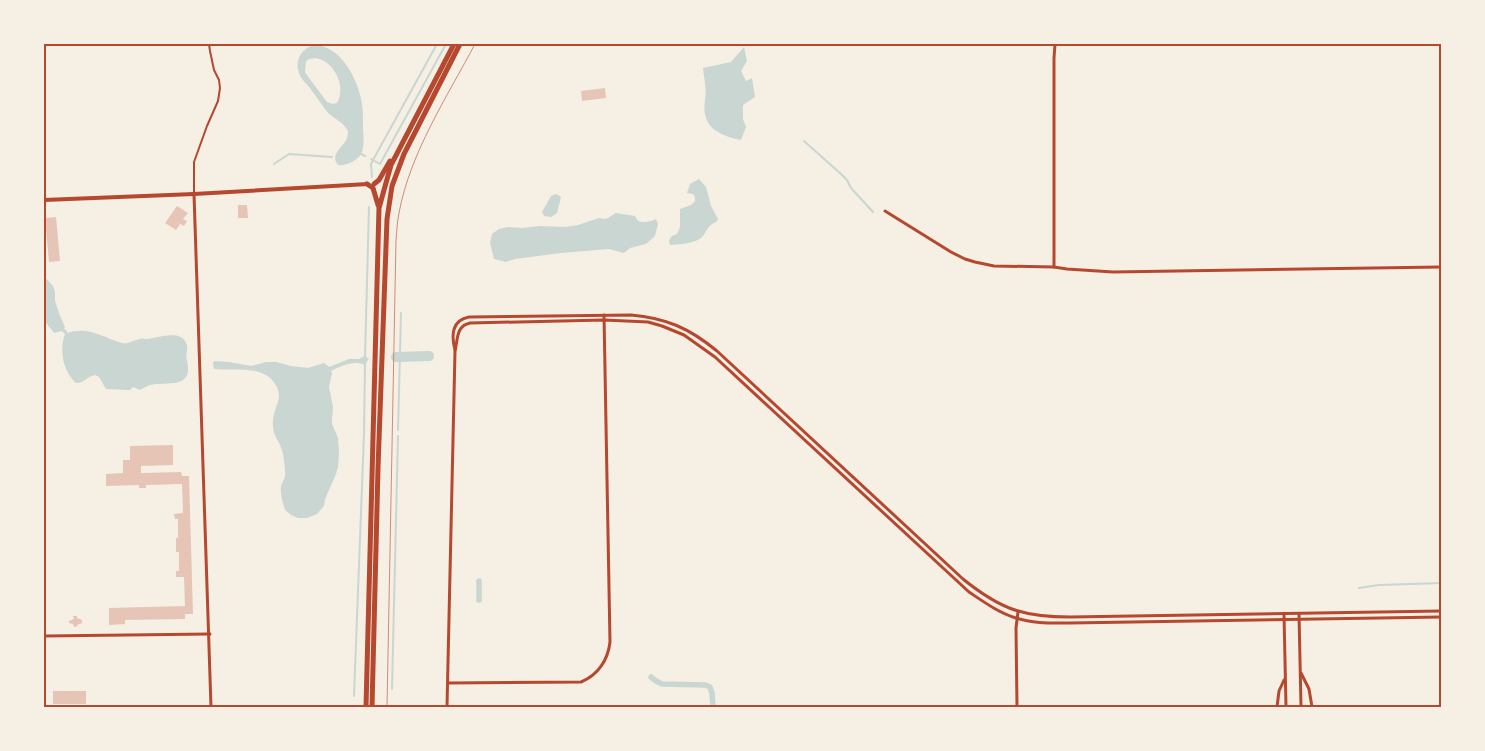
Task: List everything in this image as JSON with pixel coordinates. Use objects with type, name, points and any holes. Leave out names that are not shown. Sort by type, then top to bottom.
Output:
[{"type":"main road","points":[[366,707],[381,184],[454,44]]},
{"type":"main road","points":[[372,707],[383,329],[389,200],[396,172],[460,44]]},
{"type":"main road","points":[[389,200],[379,180],[394,152],[400,146]]},
{"type":"main road","points":[[381,184],[396,172]]},
{"type":"main road","points":[[368,184],[373,188],[379,208]]},
{"type":"street","points":[[1054,267],[1055,44]]},
{"type":"street","points":[[44,200],[381,184]]},
{"type":"street","points":[[194,194],[211,707]]},
{"type":"street","points":[[885,211],[965,259],[994,266],[1054,267],[1113,272],[1441,267]]},
{"type":"street","points":[[448,683],[581,682],[595,674],[608,654],[610,642],[604,315]]},
{"type":"street","points":[[455,350],[453,332],[456,323],[469,317],[648,316],[664,320],[687,330],[706,342],[963,579],[992,600],[1018,612],[1057,617],[1441,611]]},
{"type":"street","points":[[447,707],[455,350],[458,333],[462,326],[470,323],[604,320],[639,322],[662,326],[684,335],[702,347],[968,592],[989,606],[1017,619],[1070,623],[1441,617]]},
{"type":"street","points":[[1017,707],[1016,628],[1018,612]]},
{"type":"street","points":[[1284,614],[1286,707]]},
{"type":"street","points":[[1299,614],[1301,707]]},
{"type":"street","points":[[44,636],[210,634]]},
{"type":"street","points":[[1300,671],[1309,689],[1312,707]]},
{"type":"street","points":[[1277,707],[1277,698],[1285,677]]},
{"type":"lane","points":[[194,194],[196,156],[218,100],[220,88],[209,44]]},
{"type":"shaded area","points":[[314,45],[333,51],[347,66],[357,85],[362,107],[364,140],[359,157],[348,164],[338,165],[335,159],[336,153],[347,139],[348,131],[342,123],[328,113],[299,74],[299,59],[304,50]],"holes":[[[315,58],[322,60],[337,75],[340,90],[340,97],[337,103],[327,102],[305,72],[306,61]]]},
{"type":"shaded area","points":[[744,47],[747,61],[741,71],[746,81],[752,78],[755,97],[743,105],[743,119],[746,127],[741,140],[718,132],[708,123],[704,109],[706,92],[703,68],[731,62]]},
{"type":"shaded area","points":[[699,179],[706,187],[711,206],[718,219],[699,239],[670,245],[669,240],[677,234],[680,227],[680,209],[691,205],[695,201],[693,194],[687,193],[690,184]]},
{"type":"shaded area","points":[[556,194],[561,197],[557,213],[551,217],[544,216],[542,212],[551,196]]},
{"type":"shaded area","points":[[616,213],[635,216],[638,221],[642,222],[656,219],[658,224],[655,236],[646,244],[630,248],[624,253],[609,249],[561,253],[515,259],[506,262],[494,259],[490,243],[492,234],[499,229],[540,226],[566,227],[599,218],[608,218]]},
{"type":"shaded area","points":[[44,276],[53,286],[55,301],[67,333],[82,331],[95,333],[124,343],[168,335],[179,336],[187,345],[188,370],[186,376],[183,380],[177,382],[150,385],[140,390],[133,387],[130,390],[106,389],[99,377],[95,375],[76,383],[68,373],[63,360],[62,347],[65,334],[62,331],[54,333],[44,320]]},
{"type":"shaded area","points":[[366,355],[369,358],[365,365],[352,363],[331,371],[329,387],[333,407],[332,424],[338,438],[339,453],[338,467],[324,506],[317,514],[307,518],[298,518],[291,515],[285,510],[282,499],[281,487],[285,475],[284,461],[282,449],[273,427],[273,418],[279,398],[277,388],[273,381],[261,373],[245,370],[214,369],[213,363],[214,361],[229,362],[251,366],[266,362],[276,362],[308,368],[324,363],[329,367],[349,359],[359,359]]},
{"type":"building","points":[[605,88],[606,98],[582,101],[581,91]]},
{"type":"building","points":[[238,205],[247,205],[248,218],[238,218]]},
{"type":"building","points":[[177,206],[188,213],[183,219],[187,221],[184,226],[180,224],[176,230],[165,223]]},
{"type":"building","points":[[56,217],[60,261],[49,262],[45,218]]},
{"type":"building","points":[[173,445],[173,465],[141,466],[141,473],[181,472],[182,476],[189,476],[193,614],[185,614],[185,619],[125,620],[125,624],[109,625],[109,608],[185,606],[184,577],[176,577],[176,571],[179,571],[179,552],[176,552],[178,519],[175,519],[174,514],[183,513],[182,484],[146,485],[146,488],[139,488],[139,485],[106,486],[106,474],[123,473],[123,460],[130,460],[130,446]]},
{"type":"building","points":[[73,616],[77,616],[77,618],[82,620],[82,623],[74,627],[73,624],[69,623],[69,621],[74,619]]},
{"type":"building","points":[[53,691],[86,691],[86,704],[53,704]]},
{"type":"waterway","points":[[372,177],[371,164],[437,44]]},
{"type":"waterway","points":[[371,159],[380,164],[446,44]]},
{"type":"waterway","points":[[804,141],[847,180],[851,188],[873,212]]},
{"type":"waterway","points":[[274,164],[289,154],[332,157]]},
{"type":"waterway","points":[[361,154],[365,156]]},
{"type":"waterway","points":[[365,357],[369,207]]},
{"type":"waterway","points":[[398,430],[401,313]]},
{"type":"waterway","points":[[396,357],[429,356]]},
{"type":"waterway","points":[[354,696],[365,364]]},
{"type":"waterway","points":[[392,689],[398,436]]},
{"type":"waterway","points":[[479,581],[479,600]]},
{"type":"waterway","points":[[1359,588],[1379,585],[1441,583]]},
{"type":"waterway","points":[[651,677],[662,684],[705,685],[710,687],[713,707]]},
{"type":"tram line","points":[[387,707],[396,240],[398,219],[404,191],[420,147],[475,44]]}]
